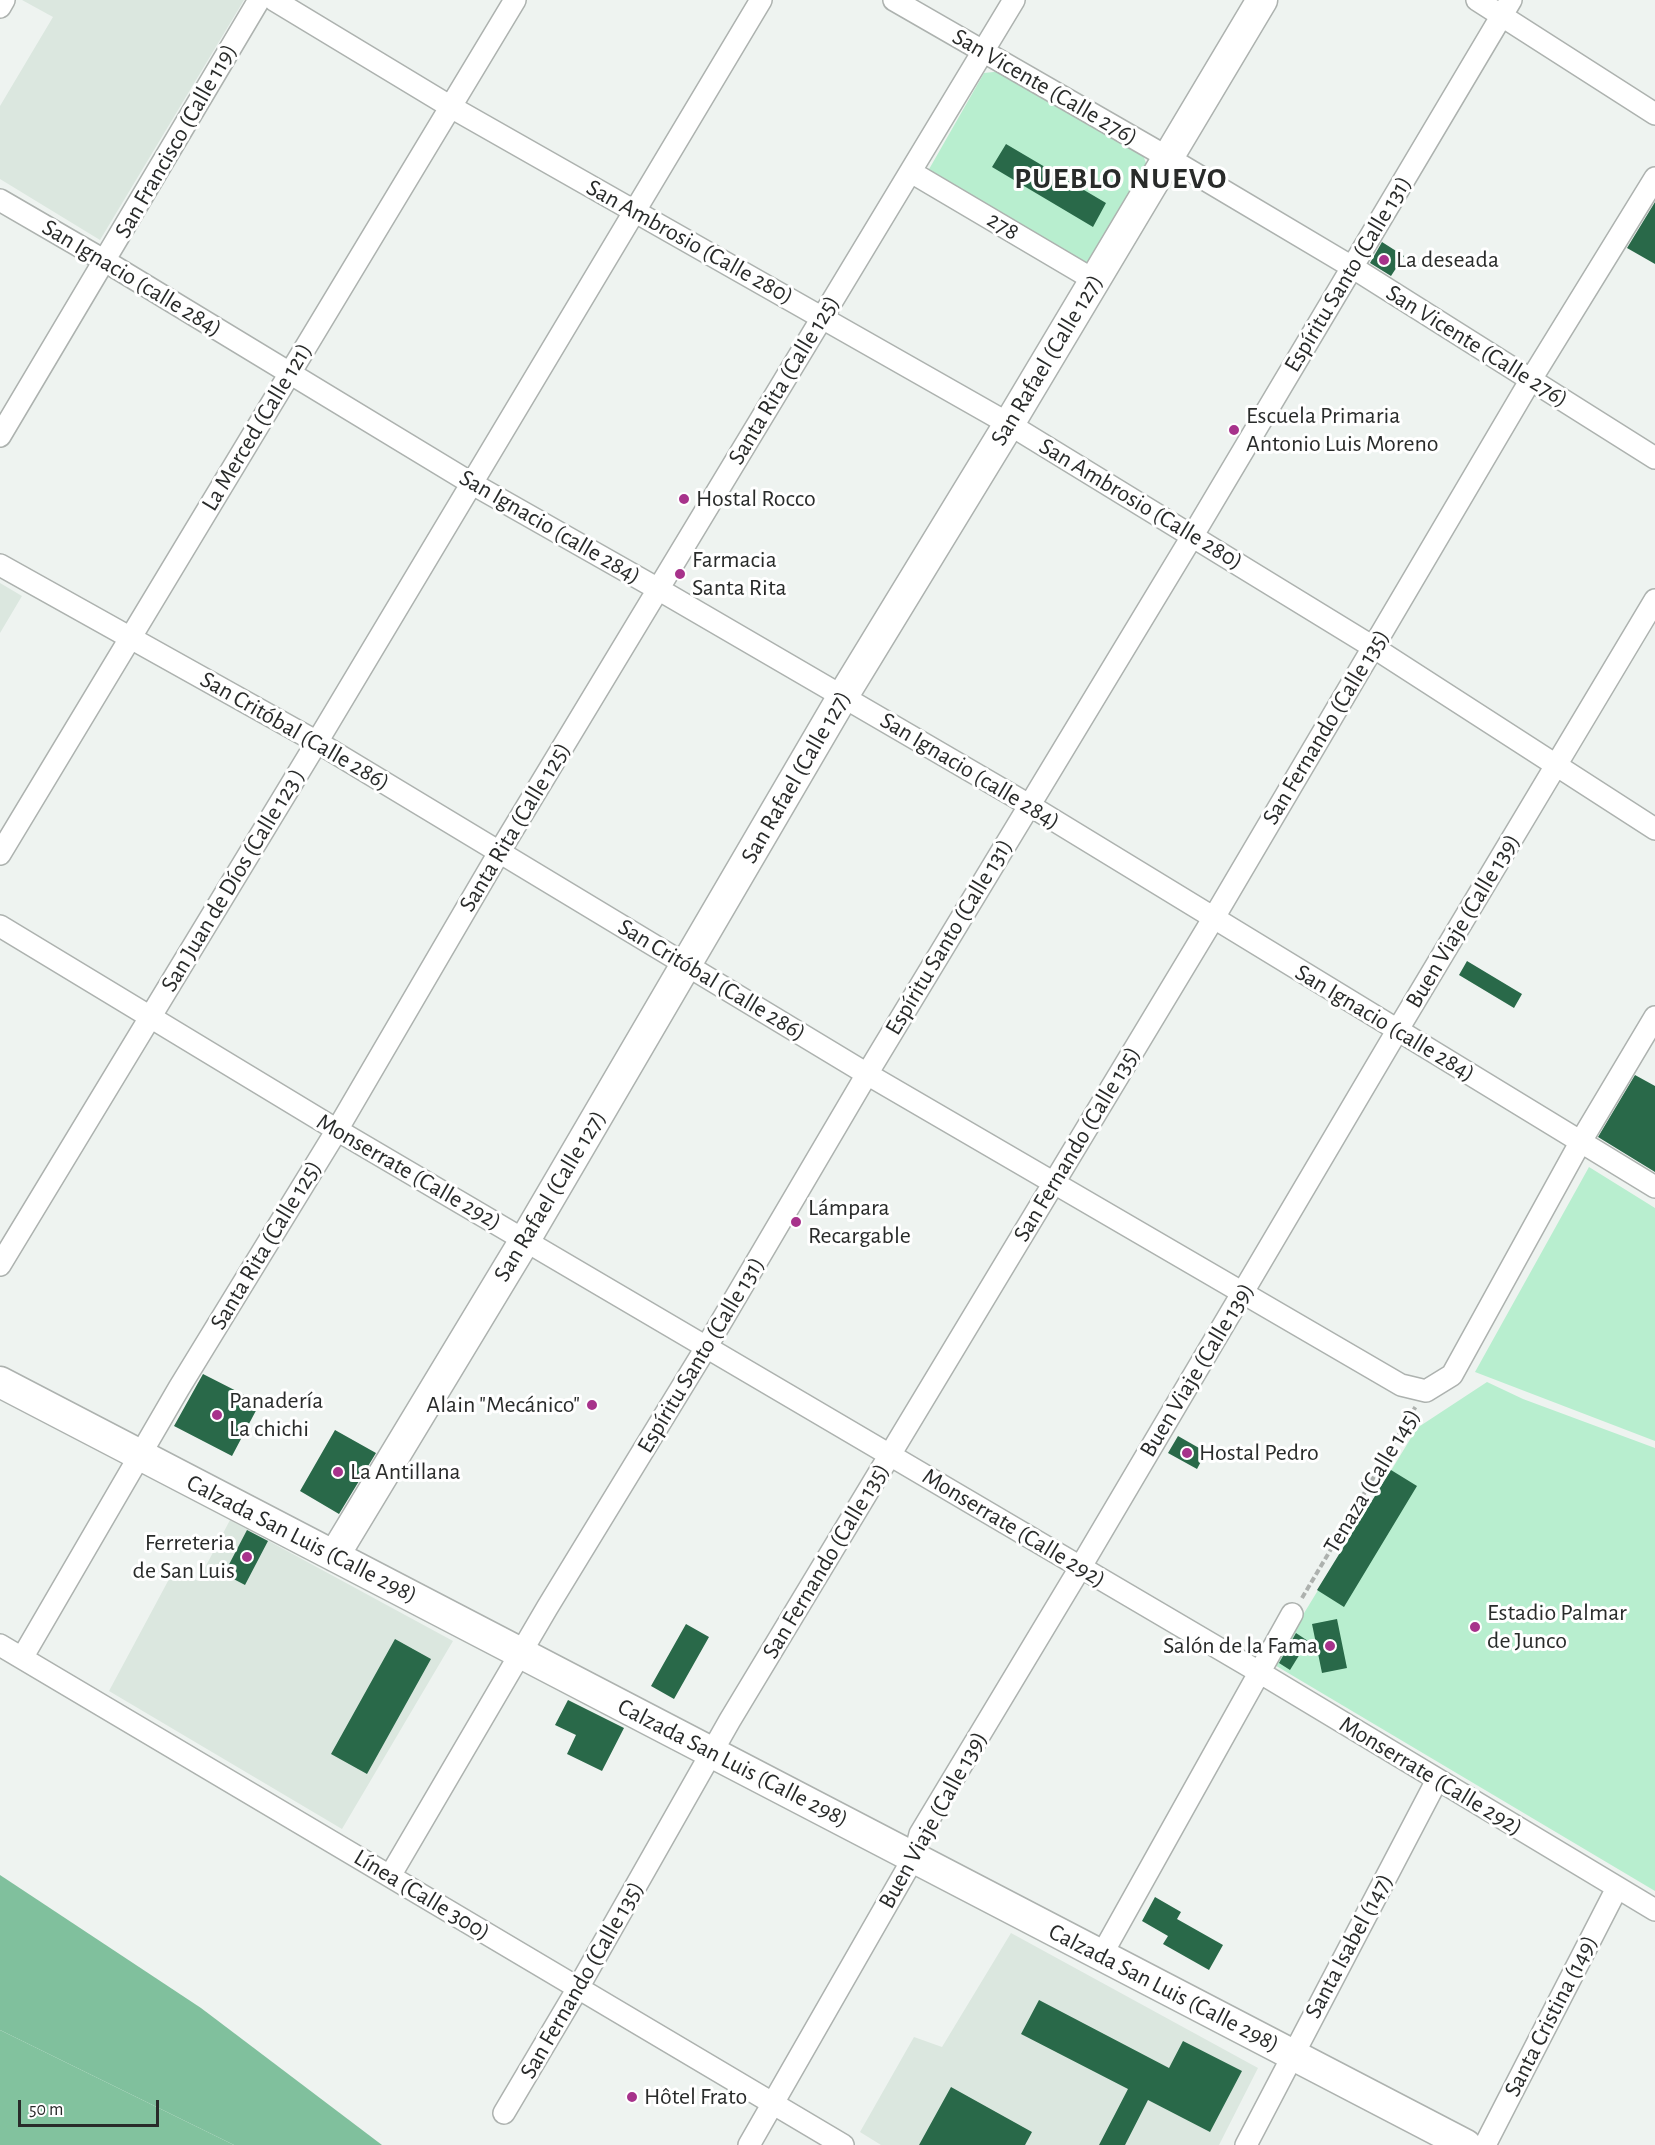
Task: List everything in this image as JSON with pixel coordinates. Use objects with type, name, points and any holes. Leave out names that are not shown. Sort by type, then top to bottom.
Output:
[{"type":"street","points":[[0,7],[4,0]]},
{"type":"street","name":"San Francisco (Calle 119)","points":[[0,436],[259,0]]},
{"type":"street","name":"San Ambrosio (Calle 280)","points":[[273,0],[451,107],[823,316],[1009,424],[1373,647],[1655,829]]},
{"type":"street","name":"La Merced (Calle 121)","points":[[0,854],[515,0]]},
{"type":"street","name":"San Juan de Díos (Calle 123 )","points":[[0,1265],[317,742],[761,0]]},
{"type":"street","name":"San Vicente (Calle 276)","points":[[894,0],[1167,157],[1352,267],[1655,458]]},
{"type":"street","name":"Santa Rita (Calle 125)","points":[[22,1658],[179,1388],[337,1130],[500,851],[1014,0]]},
{"type":"street","name":"San Rafael (Calle 127)","points":[[334,1556],[525,1240],[843,696],[1009,424],[1262,0]]},
{"type":"street","points":[[1477,0],[1507,8],[1655,114]]},
{"type":"street","name":"Espíritu Santo (Calle 131)","points":[[390,1876],[867,1074],[1193,535],[1507,8]]},
{"type":"street","name":"278","points":[[911,172],[1094,280]]},
{"type":"street","name":"San Fernando (Calle 135)","points":[[504,2113],[578,1988],[730,1720],[1213,919],[1530,381],[1655,178]]},
{"type":"street","name":"San Ignacio (calle 284)","points":[[0,200],[471,483],[1029,805],[1655,1187]]},
{"type":"street","name":"San Critóbal (Calle 286)","points":[[0,565],[317,742],[867,1074],[1401,1386],[1426,1391]]},
{"type":"street","name":"Buen Viaje (Calle 139)","points":[[748,2145],[774,2104],[914,1857],[920,1834],[1655,600]]},
{"type":"street","name":"Monserrate (Calle 292)","points":[[0,926],[337,1130],[891,1454],[1655,1910]]},
{"type":"street","name":"Tenaza (Calle 145)","points":[[1426,1391],[1452,1375],[1581,1141],[1655,1017]]},
{"type":"street","name":"Calzada San Luis (Calle 298)","points":[[0,1382],[1466,2145]]},
{"type":"street","points":[[1101,1956],[1292,1614]]},
{"type":"street","name":"Línea (Calle 300)","points":[[0,1645],[843,2145]]},
{"type":"street","name":"Santa Isabel (147)","points":[[1246,2145],[1437,1780]]},
{"type":"street","name":"Santa Cristina (149)","points":[[1485,2145],[1617,1887]]},
{"type":"path","name":"Tenaza (Calle 145)","points":[[1292,1614],[1426,1391]]},
{"type":"shaded area","points":[[22,0],[244,0],[100,240],[0,179],[0,106],[53,17]]},
{"type":"shaded area","points":[[1003,71],[1142,152],[1147,166],[1089,265],[928,171],[984,73]]},
{"type":"shaded area","points":[[0,583],[22,596],[0,633]]},
{"type":"shaded area","points":[[1589,1167],[1655,1208],[1655,1441],[1475,1372]]},
{"type":"shaded area","name":"Estadio Palmar de Junco","points":[[1487,1382],[1523,1399],[1655,1448],[1655,1891],[1273,1664],[1417,1428]]},
{"type":"shaded area","points":[[230,1520],[453,1641],[342,1829],[109,1691],[175,1568],[198,1581]]},
{"type":"shaded area","points":[[0,1875],[201,2008],[382,2145],[234,2145],[0,2030]]},
{"type":"shaded area","points":[[1011,1933],[1258,2068],[1219,2145],[881,2145],[860,2132],[914,2037],[942,2047]]},
{"type":"shaded area","points":[[0,2030],[234,2145],[0,2145]]},
{"type":"building","points":[[1006,144],[1106,203],[1093,227],[992,167]]},
{"type":"building","points":[[1655,202],[1655,264],[1627,248]]},
{"type":"building","name":"La deseada","points":[[1382,242],[1404,256],[1391,276],[1370,263]]},
{"type":"building","points":[[1467,961],[1522,994],[1514,1008],[1459,975]]},
{"type":"building","points":[[1635,1075],[1655,1086],[1655,1172],[1598,1137]]},
{"type":"building","name":"Panadería La chichi","points":[[203,1374],[260,1403],[232,1456],[174,1426]]},
{"type":"building","name":"La Antillana","points":[[335,1430],[376,1453],[339,1514],[300,1491]]},
{"type":"building","name":"Hostal Pedro","points":[[1178,1436],[1206,1452],[1197,1469],[1168,1453]]},
{"type":"building","points":[[1391,1470],[1417,1486],[1344,1607],[1317,1590]]},
{"type":"building","name":"Ferreteria de San Luis","points":[[247,1530],[268,1541],[245,1585],[224,1574]]},
{"type":"building","name":"Salón de la Fama","points":[[1337,1619],[1347,1668],[1322,1673],[1312,1624]]},
{"type":"building","points":[[686,1624],[709,1637],[674,1699],[651,1686]]},
{"type":"building","points":[[1296,1633],[1308,1641],[1290,1670],[1279,1663]]},
{"type":"building","points":[[395,1639],[431,1659],[367,1774],[331,1754]]},
{"type":"building","points":[[568,1700],[624,1728],[602,1771],[567,1754],[576,1735],[555,1725]]},
{"type":"building","points":[[1155,1897],[1181,1912],[1177,1919],[1223,1945],[1209,1970],[1163,1944],[1168,1936],[1142,1921]]},
{"type":"building","points":[[1039,2000],[1169,2068],[1183,2041],[1242,2071],[1210,2132],[1148,2100],[1125,2145],[1099,2145],[1128,2089],[1021,2034]]},
{"type":"building","points":[[951,2087],[1032,2132],[1025,2145],[919,2145]]},
{"type":"place","name":"La deseada","points":[[1384,260]]},
{"type":"place","name":"Escuela Primaria Antonio Luis Moreno","points":[[1234,430]]},
{"type":"place","name":"Hostal Rocco","points":[[684,499]]},
{"type":"place","name":"Farmacia Santa Rita","points":[[680,574]]},
{"type":"place","name":"Lámpara Recargable","points":[[796,1222]]},
{"type":"place","name":"Alain \"Mecánico\"","points":[[592,1405]]},
{"type":"place","name":"Panadería La chichi","points":[[217,1415]]},
{"type":"place","name":"Hostal Pedro","points":[[1187,1453]]},
{"type":"place","name":"La Antillana","points":[[338,1472]]},
{"type":"place","name":"Ferreteria de San Luis","points":[[247,1557]]},
{"type":"place","name":"Estadio Palmar de Junco","points":[[1475,1627]]},
{"type":"place","name":"Salón de la Fama","points":[[1330,1646]]},
{"type":"place","name":"Hôtel Frato","points":[[632,2097]]},
{"type":"district","name":"PUEBLO NUEVO","points":[[1121,179]]}]
